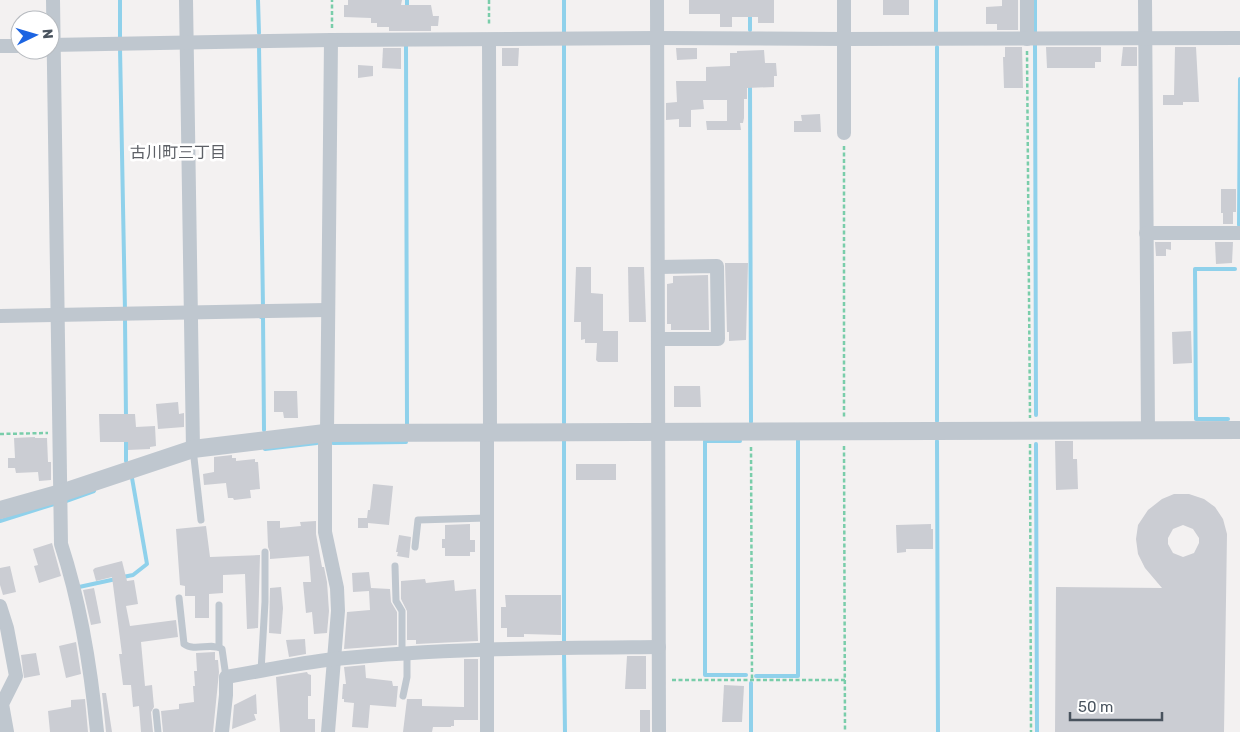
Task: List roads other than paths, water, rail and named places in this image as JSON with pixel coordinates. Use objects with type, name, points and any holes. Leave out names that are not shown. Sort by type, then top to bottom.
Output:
[{"type":"street","points":[[186,0],[193,449]]},
{"type":"street","points":[[657,0],[659,732]]},
{"type":"street","points":[[844,0],[844,133]]},
{"type":"street","points":[[1027,0],[1027,39]]},
{"type":"street","points":[[1145,0],[1148,431]]},
{"type":"street","points":[[60,45],[331,40],[657,38],[844,40],[1240,38]]},
{"type":"street","points":[[328,732],[338,612],[337,588],[325,532],[331,40]]},
{"type":"street","points":[[487,732],[489,40]]},
{"type":"street","points":[[52,60],[62,544],[75,591],[93,687],[97,732]]},
{"type":"street","points":[[1146,233],[1240,233]]},
{"type":"street","points":[[658,267],[717,266],[718,339],[658,339]]},
{"type":"street","points":[[0,316],[327,310]]},
{"type":"street","points":[[0,510],[60,493],[193,449],[326,433],[1240,430]]},
{"type":"street","points":[[0,606],[7,628],[16,676],[7,685],[2,704],[7,732]]},
{"type":"street","points":[[222,732],[226,677],[333,659],[405,654],[487,649],[658,647]]},
{"type":"lane","points":[[193,449],[201,520]]},
{"type":"lane","points":[[414,547],[418,520],[487,518]]},
{"type":"lane","points":[[261,671],[266,552]]},
{"type":"lane","points":[[395,566],[396,601],[402,611],[407,677],[403,696]]},
{"type":"lane","points":[[179,598],[184,644],[188,647],[219,648]]},
{"type":"lane","points":[[219,605],[219,648],[222,649],[226,677]]},
{"type":"lane","points":[[156,712],[158,732]]},
{"type":"waterway","points":[[120,0],[120,38]]},
{"type":"waterway","points":[[258,0],[259,33]]},
{"type":"waterway","points":[[407,0],[407,10]]},
{"type":"waterway","points":[[564,0],[564,33]]},
{"type":"waterway","points":[[936,0],[936,31]]},
{"type":"waterway","points":[[1035,0],[1035,32]]},
{"type":"waterway","points":[[750,12],[750,30]]},
{"type":"waterway","points":[[564,44],[564,423]]},
{"type":"waterway","points":[[1035,44],[1036,415]]},
{"type":"waterway","points":[[259,46],[263,307]]},
{"type":"waterway","points":[[406,46],[407,424]]},
{"type":"waterway","points":[[937,47],[937,421]]},
{"type":"waterway","points":[[120,48],[125,311]]},
{"type":"waterway","points":[[1239,225],[1240,79]]},
{"type":"waterway","points":[[750,84],[751,422]]},
{"type":"waterway","points":[[1228,419],[1196,419],[1195,269],[1235,269]]},
{"type":"waterway","points":[[261,317],[263,317],[264,430]]},
{"type":"waterway","points":[[125,319],[126,418]]},
{"type":"waterway","points":[[126,438],[126,461]]},
{"type":"waterway","points":[[756,676],[798,676],[798,440]]},
{"type":"waterway","points":[[564,441],[564,644]]},
{"type":"waterway","points":[[740,441],[705,441],[705,675],[746,675]]},
{"type":"waterway","points":[[937,441],[938,732]]},
{"type":"waterway","points":[[333,443],[406,442]]},
{"type":"waterway","points":[[265,449],[317,443]]},
{"type":"waterway","points":[[1036,444],[1037,732]]},
{"type":"waterway","points":[[123,577],[133,575],[147,564],[132,478]]},
{"type":"waterway","points":[[66,501],[94,491]]},
{"type":"waterway","points":[[0,521],[54,504]]},
{"type":"waterway","points":[[79,587],[116,579]]},
{"type":"waterway","points":[[564,653],[565,732]]},
{"type":"waterway","points":[[751,683],[751,732]]},
{"type":"district","name":"古川町三丁目","points":[[178,152]]}]
